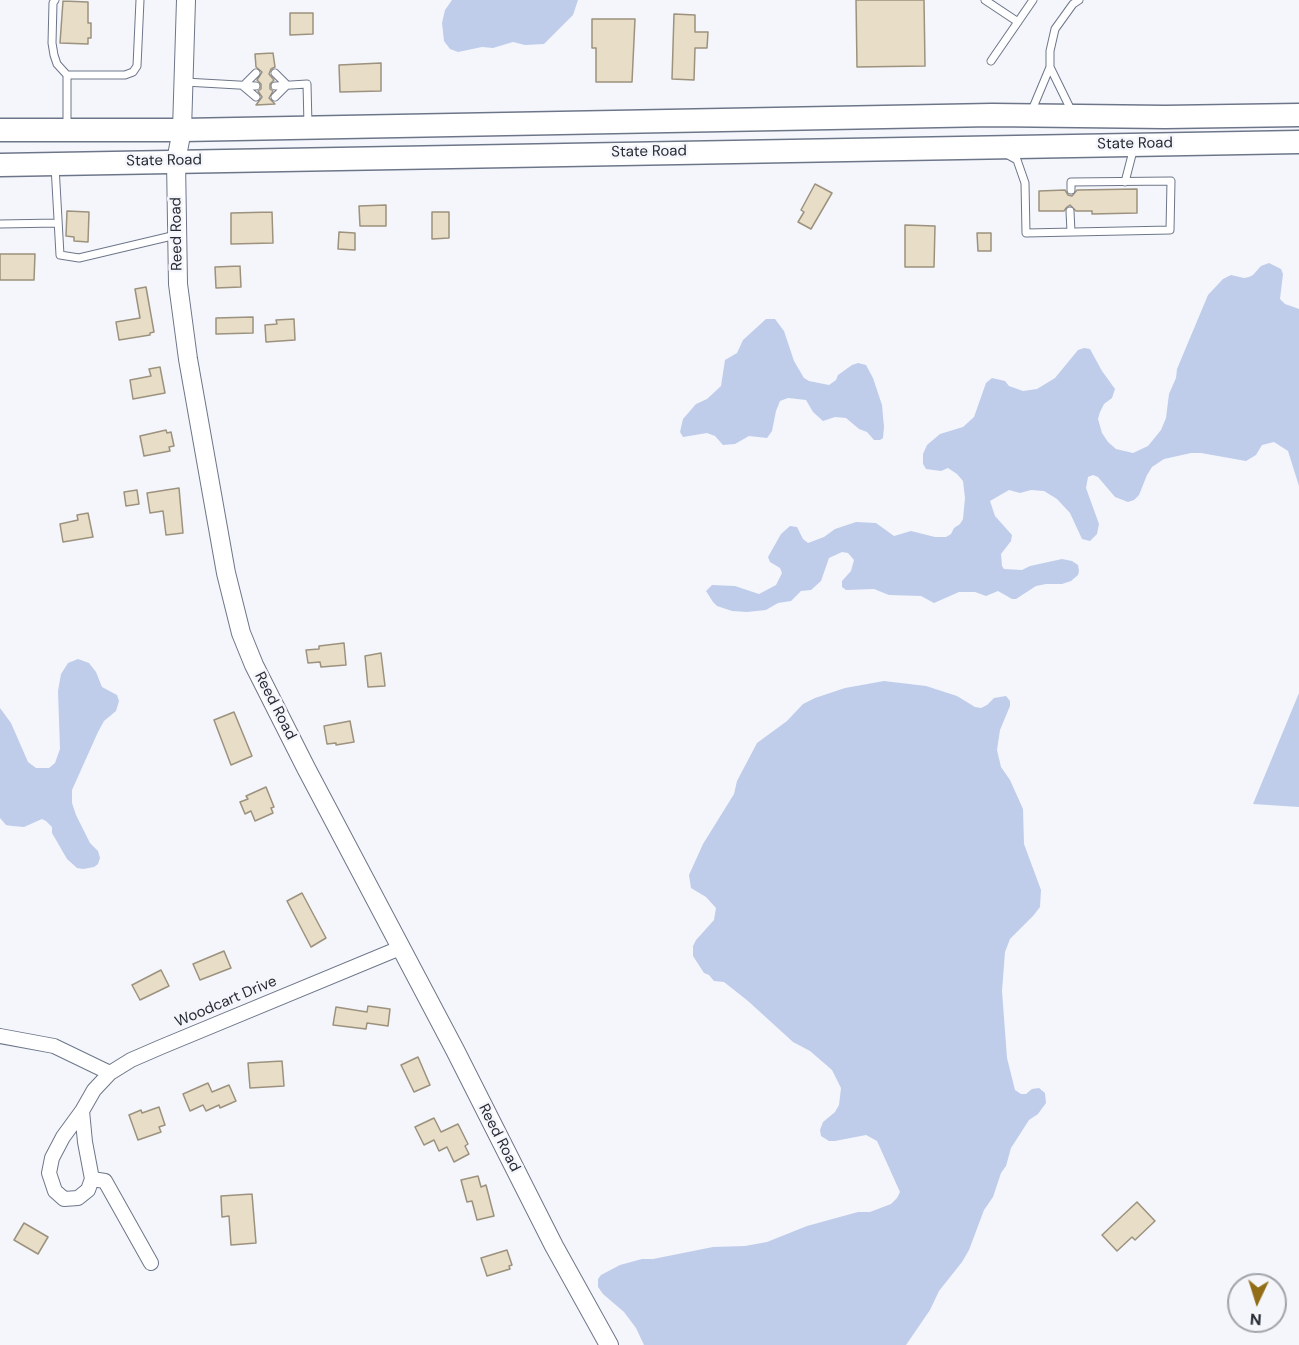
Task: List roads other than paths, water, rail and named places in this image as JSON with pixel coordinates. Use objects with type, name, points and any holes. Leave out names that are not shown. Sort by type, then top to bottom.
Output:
[{"type":"main road","name":"State Road","points":[[0,130],[308,128],[881,116],[1075,116],[1164,130],[1299,142]]},
{"type":"main road","name":"State Road","points":[[0,165],[1135,144],[1164,130],[1299,116]]},
{"type":"street","name":"Reed Road","points":[[186,0],[182,130],[176,161],[178,284],[188,359],[226,573],[241,633],[254,665],[306,768],[455,1050],[554,1246],[609,1345]]},
{"type":"street","name":"Woodcart Drive","points":[[92,1179],[88,1190],[78,1198],[64,1199],[54,1191],[49,1173],[52,1158],[63,1137],[94,1090],[110,1073],[131,1060],[161,1047],[400,948]]},
{"type":"street","points":[[0,1036],[54,1046],[110,1073]]},
{"type":"street","points":[[82,1111],[92,1179],[105,1181],[151,1263]]},
{"type":"lane","points":[[55,0],[54,55],[57,64],[67,75],[67,130]]},
{"type":"lane","points":[[67,75],[125,75],[133,72],[137,66],[140,0]]},
{"type":"lane","points":[[985,0],[1018,22]]},
{"type":"lane","points":[[991,61],[1033,0]]},
{"type":"lane","points":[[1030,116],[1050,67],[1050,51],[1055,29],[1073,2]]},
{"type":"lane","points":[[1050,67],[1075,116]]},
{"type":"lane","points":[[275,73],[287,85]]},
{"type":"lane","points":[[243,86],[256,74]]},
{"type":"lane","points":[[183,82],[256,86]]},
{"type":"lane","points":[[275,86],[307,84],[308,128]]},
{"type":"lane","points":[[275,97],[287,85]]},
{"type":"lane","points":[[243,86],[256,97]]},
{"type":"lane","points":[[1125,182],[1135,144]]},
{"type":"lane","points":[[990,146],[1017,160],[1025,183],[1026,232],[1170,230],[1171,181],[1071,182],[1071,190]]},
{"type":"lane","points":[[55,164],[60,255],[79,258],[176,235]]},
{"type":"lane","points":[[1070,211],[1071,232]]},
{"type":"lane","points":[[0,224],[58,223]]}]
